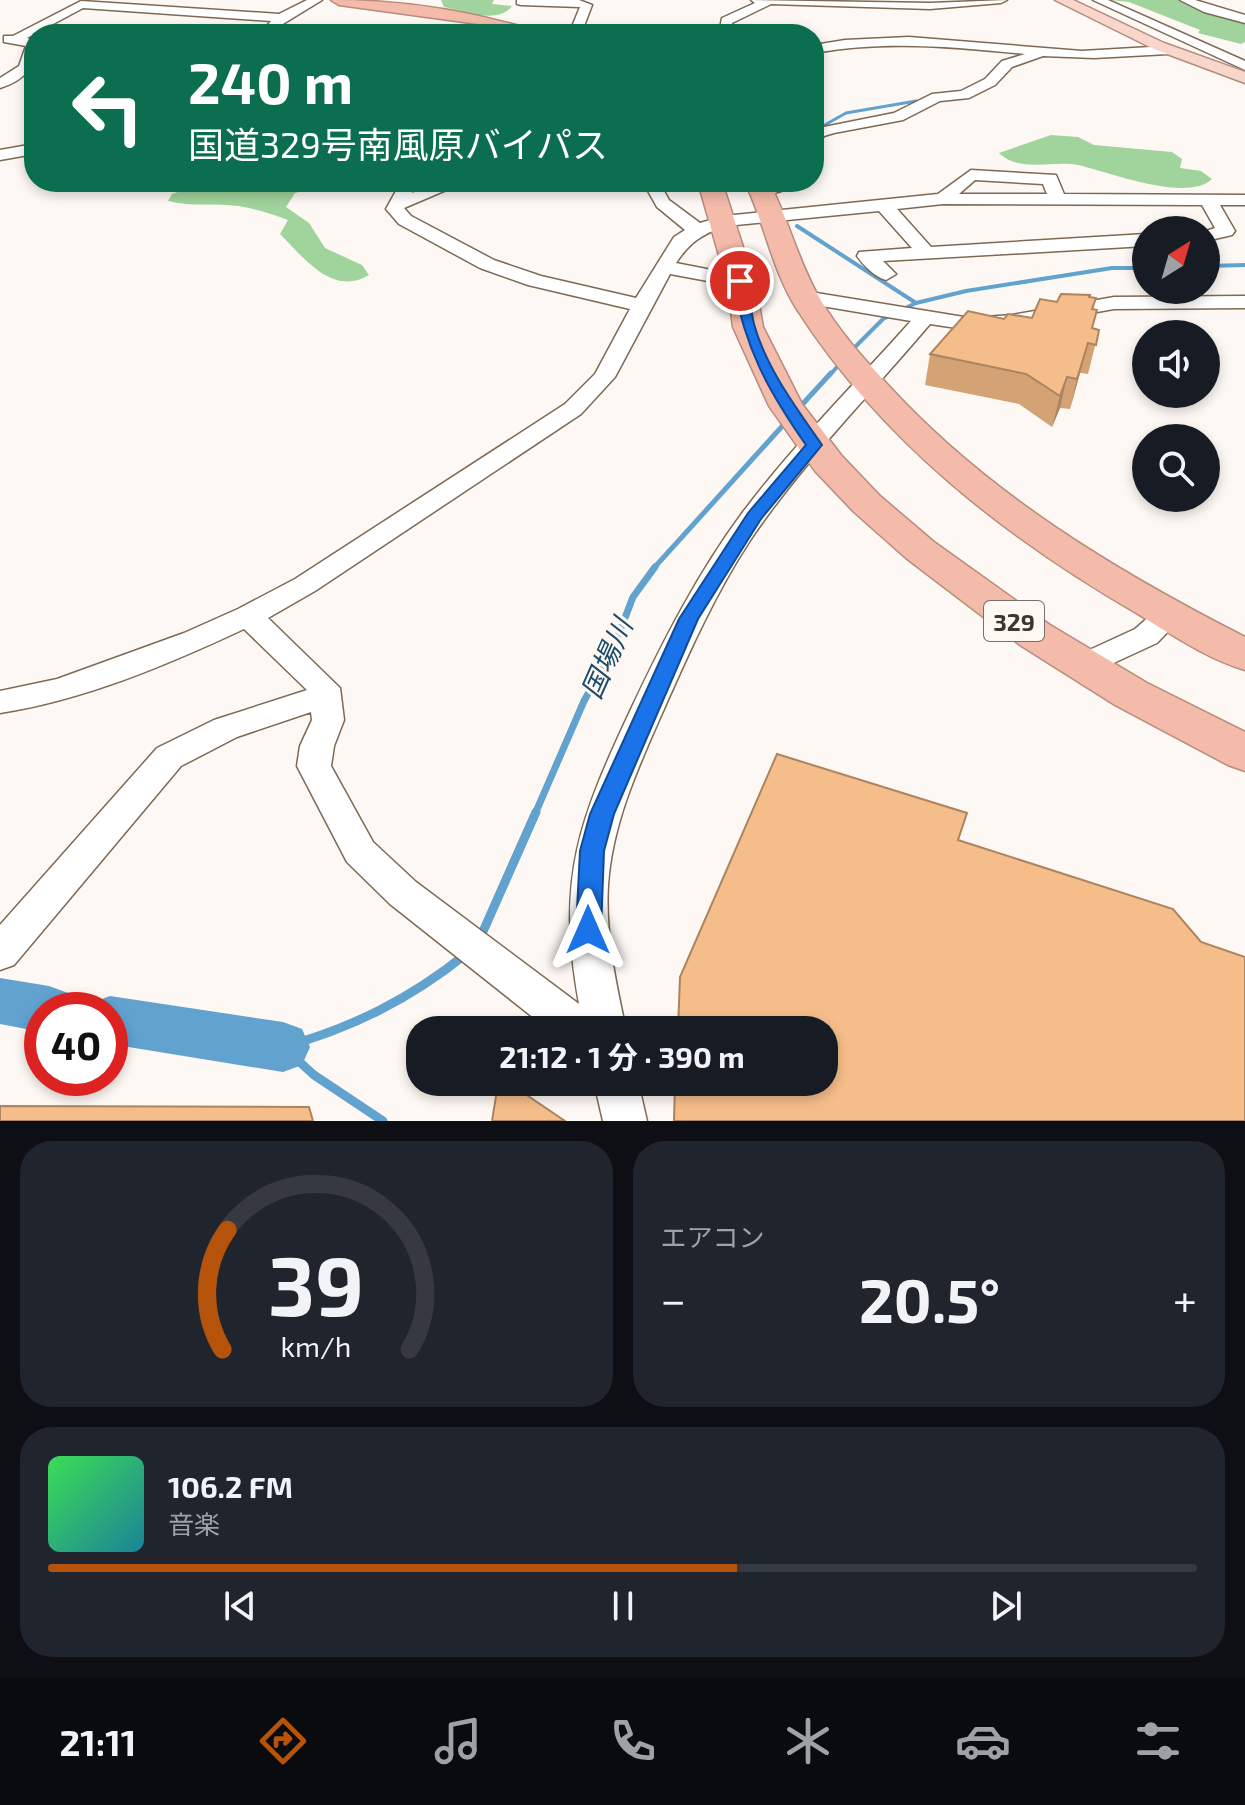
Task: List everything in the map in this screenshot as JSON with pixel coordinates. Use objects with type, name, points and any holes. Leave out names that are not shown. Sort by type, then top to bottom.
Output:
[{"type":"highway","points":[[339,0],[510,14]]},
{"type":"highway","name":"329","points":[[710,192],[711,225],[740,281],[748,327],[801,426],[867,504],[920,550],[1009,617],[1179,721],[1245,753]]},
{"type":"highway","points":[[761,192],[804,297],[853,367],[917,436],[1006,512],[1118,587],[1245,655]]},
{"type":"main road","points":[[1062,0],[1168,50],[1245,78]]},
{"type":"street","points":[[275,24],[316,0]]},
{"type":"street","points":[[757,0],[930,6],[1001,0]]},
{"type":"street","points":[[1099,0],[1245,66]]},
{"type":"street","points":[[1186,0],[1208,10],[1245,19]]},
{"type":"street","points":[[510,14],[569,1],[586,5],[579,24]]},
{"type":"street","points":[[726,24],[726,21],[768,1]]},
{"type":"street","points":[[44,24],[81,4],[283,17]]},
{"type":"street","points":[[15,40],[24,35]]},
{"type":"street","points":[[0,39],[24,42]]},
{"type":"street","points":[[824,48],[916,42],[1072,54],[1168,50]]},
{"type":"street","points":[[824,131],[913,111],[937,97],[964,95],[990,82],[1007,64],[1045,51]]},
{"type":"street","points":[[0,84],[24,70]]},
{"type":"street","points":[[0,155],[24,151]]},
{"type":"street","points":[[405,192],[395,209],[405,220],[487,264],[535,281],[642,306]]},
{"type":"street","points":[[401,203],[430,192]]},
{"type":"street","points":[[653,192],[673,212],[711,225]]},
{"type":"street","points":[[0,702],[39,696],[68,687],[248,616],[305,585],[573,409],[604,377],[681,241],[711,225],[769,215],[943,199],[1245,200]]},
{"type":"street","points":[[1208,200],[1217,216]]},
{"type":"street","points":[[882,203],[927,253]]},
{"type":"street","points":[[886,274],[866,256],[1132,241]]},
{"type":"street","points":[[664,267],[740,281]]},
{"type":"street","points":[[804,297],[918,317],[994,324],[1114,303],[1245,302]]},
{"type":"street","points":[[603,1016],[588,930],[592,851],[602,814],[688,619],[754,516],[801,426],[853,367],[918,317]]},
{"type":"street","points":[[1083,665],[1146,636],[1169,615]]},
{"type":"street","points":[[248,616],[324,688],[328,720],[317,746],[314,766],[360,852],[403,893],[563,1016]]},
{"type":"street","points":[[0,953],[169,757],[195,743],[261,717],[327,696]]},
{"type":"street","points":[[619,1096],[625,1121]]},
{"type":"green space","points":[[441,0],[494,0],[492,4],[512,6],[506,12],[490,16],[444,7]]},
{"type":"green space","points":[[1110,0],[1178,0],[1189,6],[1245,21],[1245,42],[1241,44],[1198,33],[1200,30],[1129,2]]},
{"type":"green space","points":[[1051,135],[1078,137],[1094,145],[1172,152],[1182,159],[1180,168],[1201,171],[1212,179],[1200,186],[1167,187],[1078,165],[1016,163],[999,153]]},
{"type":"green space","points":[[299,192],[295,193],[286,207],[309,223],[325,248],[362,265],[369,275],[356,281],[343,281],[320,272],[280,234],[288,220],[239,206],[168,201],[172,194]]},
{"type":"building","points":[[1061,294],[1096,298],[1092,309],[1097,310],[1092,328],[1099,330],[1096,345],[1088,343],[1077,379],[1067,377],[1060,396],[1026,374],[930,354],[968,311],[1004,319],[1008,314],[1032,318],[1040,299],[1057,302]]},
{"type":"building","points":[[777,754],[967,813],[958,840],[1173,909],[1201,942],[1245,957],[1245,1121],[674,1121],[675,1096],[838,1096],[838,1016],[679,1016],[680,977]]},
{"type":"building","points":[[496,1096],[528,1096],[565,1121],[492,1121]]},
{"type":"building","points":[[0,1106],[309,1107],[313,1121],[0,1121]]},
{"type":"waterway","points":[[824,125],[846,113],[916,101]]},
{"type":"waterway","points":[[797,226],[916,303]]},
{"type":"waterway","name":"国場川","points":[[1220,266],[1245,265]]},
{"type":"waterway","name":"国場川","points":[[916,303],[966,291],[1112,268],[1132,268]]},
{"type":"waterway","name":"国場川","points":[[850,352],[883,319],[916,303]]},
{"type":"waterway","name":"国場川","points":[[830,375],[843,360]]},
{"type":"waterway","name":"国場川","points":[[799,408],[831,373]]},
{"type":"waterway","name":"国場川","points":[[653,569],[786,422]]},
{"type":"waterway","name":"国場川","points":[[535,814],[584,701],[613,649],[633,597],[655,567]]},
{"type":"waterway","name":"国場川","points":[[481,936],[536,812]]},
{"type":"waterway","name":"国場川","points":[[383,1121],[314,1075],[283,1047],[333,1031],[379,1010],[423,985],[466,954]]},
{"type":"waterway","name":"国場川","points":[[0,1001],[24,1005]]},
{"type":"waterway","name":"国場川","points":[[128,1023],[283,1047]]},
{"type":"route","points":[[588,930],[592,851],[602,814],[688,619],[754,516],[814,445],[786,406],[748,327],[740,281]]}]
